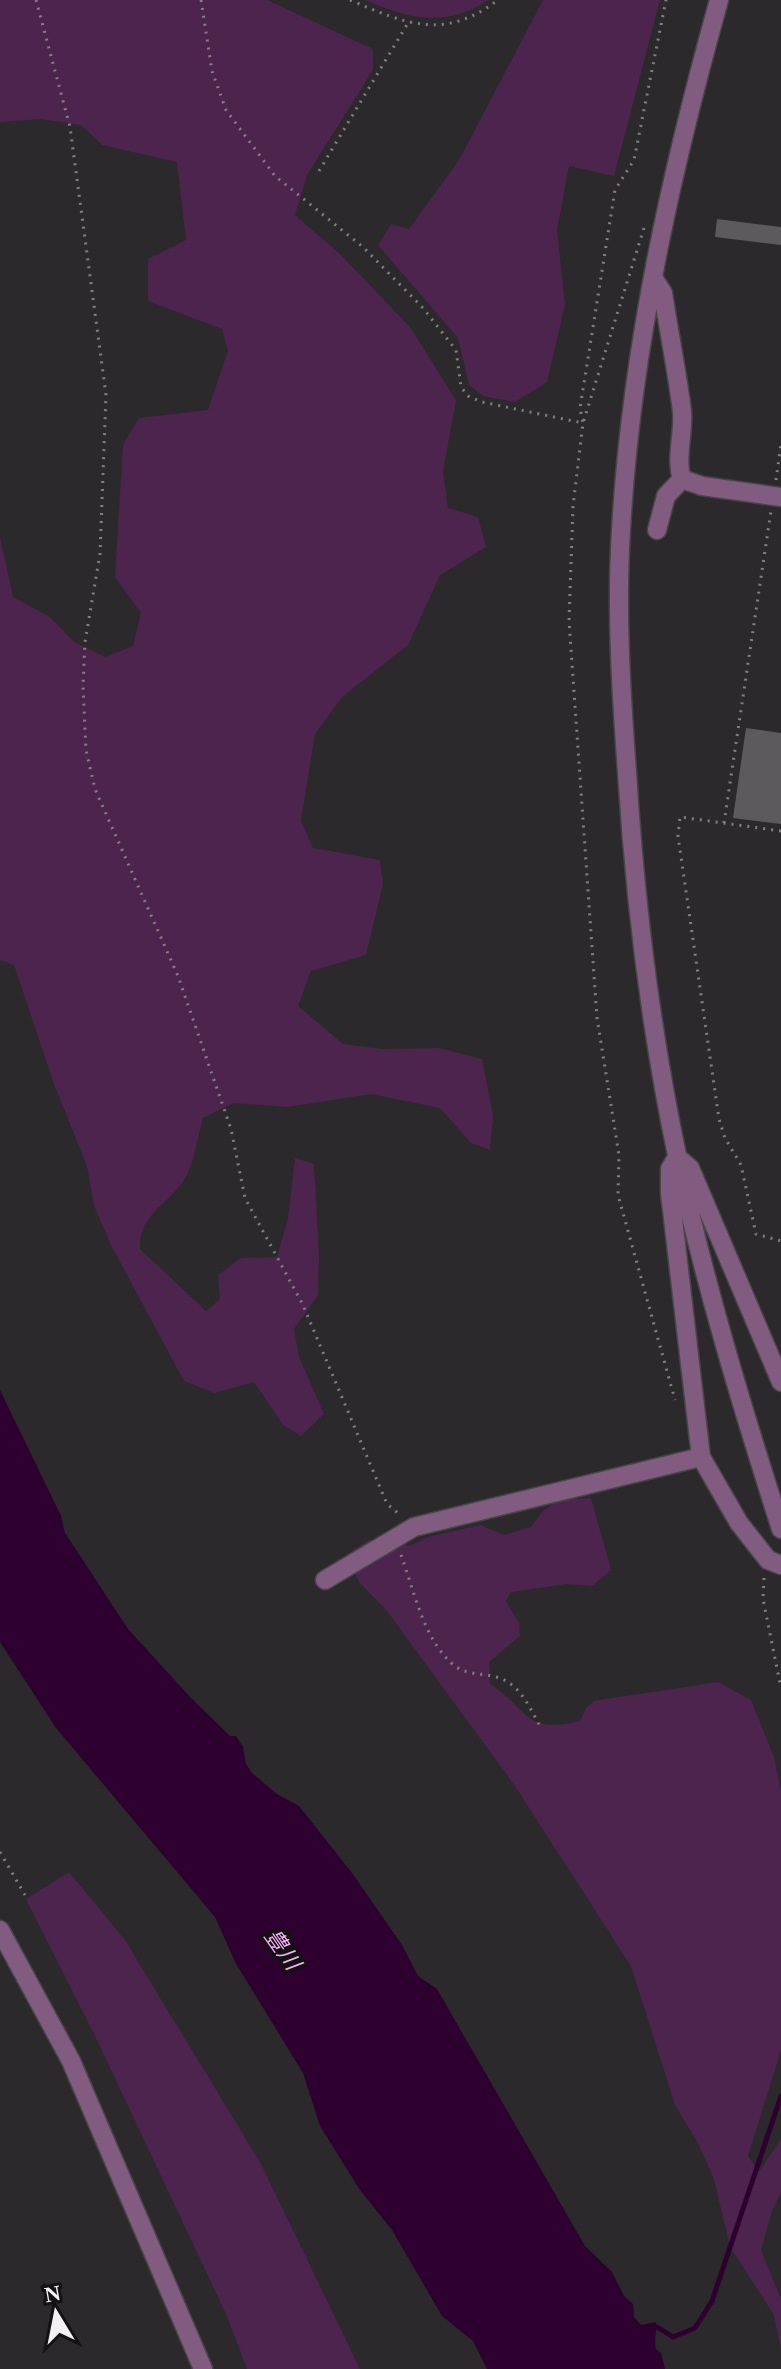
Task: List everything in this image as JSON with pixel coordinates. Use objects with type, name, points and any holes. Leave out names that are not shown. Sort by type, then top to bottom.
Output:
[{"type":"street","points":[[719,0],[694,92],[654,279],[630,426],[621,532],[621,687],[641,934],[677,1157],[742,1409],[781,1529]]},
{"type":"street","points":[[654,279],[663,293],[682,414],[678,469],[682,479],[702,486],[777,496]]},
{"type":"street","points":[[657,530],[666,496],[682,479]]},
{"type":"street","points":[[677,1157],[690,1168],[781,1382]]},
{"type":"street","points":[[677,1157],[670,1169],[670,1193],[701,1457],[739,1523],[774,1563]]},
{"type":"street","points":[[325,1580],[414,1527],[701,1457]]},
{"type":"street","points":[[0,1930],[71,2061],[203,2369]]},
{"type":"path","points":[[36,0],[70,127],[106,395],[100,554],[85,642],[83,686],[86,750],[95,789],[178,976],[231,1129],[245,1198],[303,1305],[387,1504],[414,1527]]},
{"type":"path","points":[[201,0],[212,71],[226,110],[275,176],[363,247],[423,308],[456,350],[461,387],[468,396],[482,402],[583,423]]},
{"type":"path","points":[[350,0],[408,23],[444,25],[464,20],[498,0]]},
{"type":"path","points":[[583,423],[580,408],[615,190],[634,160],[666,0]]},
{"type":"path","points":[[319,171],[408,23]]},
{"type":"path","points":[[646,219],[583,423],[573,506],[569,621],[597,1018],[619,1155],[618,1195],[677,1407]]},
{"type":"path","points":[[724,823],[777,496],[781,444]]},
{"type":"path","points":[[781,831],[680,817],[678,836],[719,1119],[725,1138],[741,1165],[756,1234],[781,1241]]},
{"type":"path","points":[[395,1538],[437,1644],[456,1666],[512,1683],[540,1726]]},
{"type":"path","points":[[774,1563],[763,1599],[781,1688]]},
{"type":"path","points":[[0,1852],[25,1895]]},
{"type":"shaded area","points":[[0,0],[267,0],[373,49],[373,70],[307,175],[295,215],[340,254],[410,327],[456,400],[443,472],[448,508],[478,517],[486,547],[440,575],[408,645],[342,697],[315,734],[301,821],[313,848],[380,860],[383,884],[366,955],[311,971],[298,1006],[343,1044],[382,1049],[439,1048],[482,1059],[493,1116],[490,1150],[471,1143],[440,1108],[371,1094],[288,1107],[233,1103],[203,1118],[188,1172],[149,1218],[141,1237],[140,1249],[206,1311],[220,1299],[218,1275],[241,1258],[277,1257],[288,1219],[295,1158],[314,1164],[318,1295],[294,1329],[299,1357],[324,1414],[301,1436],[283,1425],[254,1382],[215,1393],[184,1381],[111,1245],[94,1206],[87,1166],[54,1084],[14,965],[0,960],[0,537],[13,597],[50,617],[74,642],[105,657],[133,646],[141,613],[115,577],[123,445],[139,418],[208,410],[228,351],[222,329],[148,301],[148,259],[186,240],[177,162],[102,145],[81,125],[40,119],[0,122]]},
{"type":"shaded area","points":[[365,0],[488,0],[457,14],[427,18],[397,12]]},
{"type":"shaded area","points":[[543,0],[660,0],[614,176],[569,166],[557,230],[565,305],[547,382],[515,402],[483,396],[469,385],[458,338],[378,245],[391,224],[409,229],[459,160]]},
{"type":"shaded area","points":[[591,1498],[611,1570],[592,1586],[567,1584],[511,1592],[506,1601],[519,1623],[520,1636],[489,1662],[490,1684],[529,1717],[548,1725],[580,1721],[586,1708],[594,1701],[718,1682],[751,1700],[774,1757],[781,1793],[781,2050],[748,2156],[759,2172],[781,2139],[781,2192],[761,2250],[781,2299],[781,2350],[774,2315],[730,2247],[714,2179],[697,2141],[675,2105],[631,1966],[513,1783],[387,1611],[360,1583],[346,1555],[369,1540],[410,1546],[428,1537],[480,1525],[504,1535],[531,1527],[544,1510],[560,1500]]},
{"type":"shaded area","points":[[69,1872],[125,1940],[261,2164],[360,2369],[247,2369],[227,2316],[97,2040],[26,1899]]},
{"type":"water","name":"豊川","points":[[0,1390],[61,1516],[65,1533],[128,1629],[191,1698],[230,1736],[236,1736],[252,1773],[277,1794],[299,1806],[352,1873],[402,1945],[418,1976],[437,1989],[585,2246],[612,2272],[624,2296],[633,2304],[634,2317],[641,2325],[656,2322],[656,2349],[661,2353],[665,2369],[487,2369],[473,2341],[442,2316],[392,2230],[360,2190],[320,2126],[303,2073],[235,1962],[215,1917],[56,1728],[0,1642]]},
{"type":"building","points":[[717,219],[781,227],[781,245],[715,237]]},
{"type":"building","points":[[746,728],[781,733],[781,824],[733,818]]},
{"type":"waterway","points":[[653,2328],[657,2327],[673,2337],[695,2328],[712,2301],[781,2096]]}]
